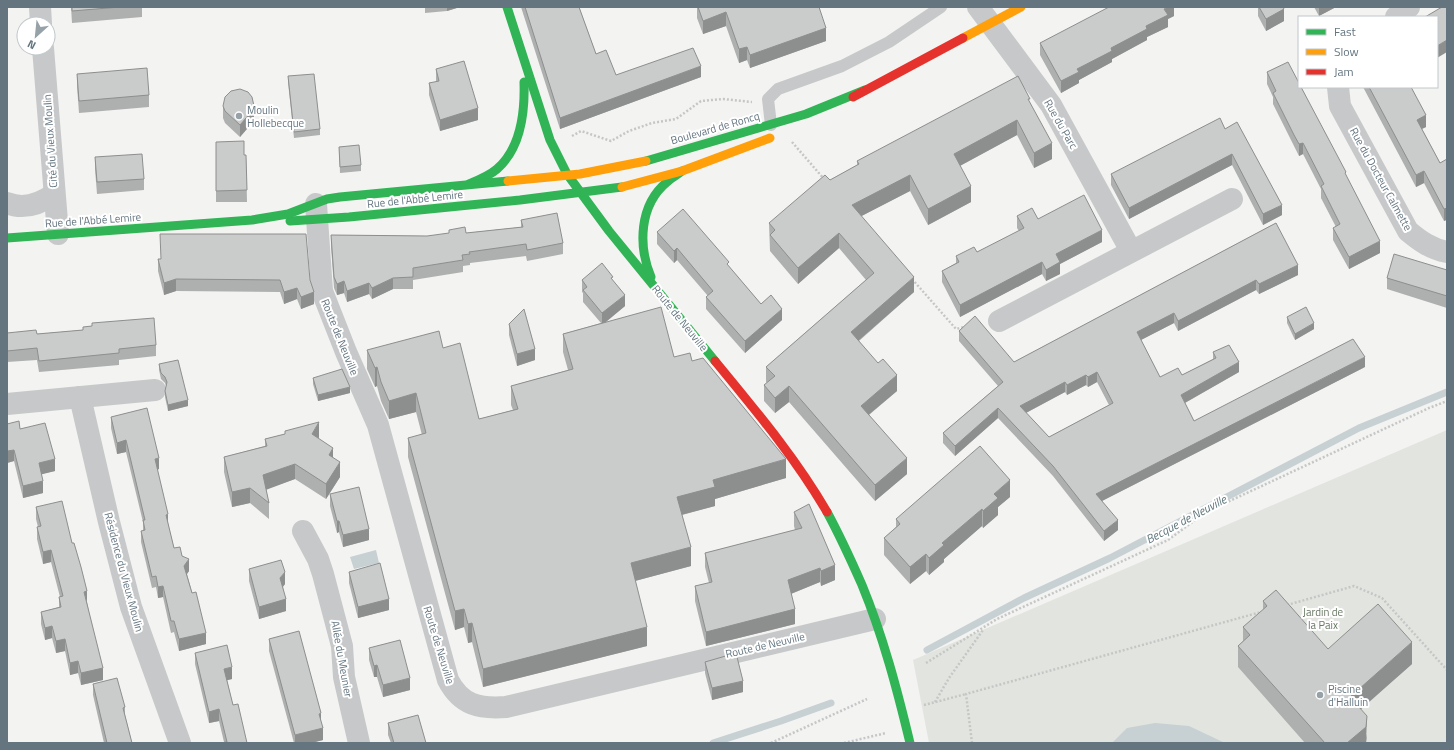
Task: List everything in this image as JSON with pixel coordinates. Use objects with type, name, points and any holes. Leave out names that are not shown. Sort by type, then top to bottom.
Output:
[{"type":"main road","name":"Route de Neuville","points":[[507,7],[550,140],[580,193],[609,231],[801,467],[817,491],[838,531],[875,619],[883,642],[910,743]]},
{"type":"main road","name":"Boulevard de Roncq","points":[[802,124],[814,119],[865,90],[984,15],[1021,7]]},
{"type":"main road","points":[[469,184],[487,176],[498,167],[506,158],[515,143],[524,113],[525,93],[519,45]]},
{"type":"main road","name":"Boulevard de Roncq","points":[[568,174],[638,163],[806,114],[865,90]]},
{"type":"main road","points":[[580,193],[620,187],[682,172],[783,133]]},
{"type":"main road","points":[[660,292],[650,274],[644,258],[644,230],[647,215],[652,202],[666,183],[682,172]]},
{"type":"main road","name":"Rue de l'Abbé Lemire","points":[[252,220],[276,222],[316,212],[327,199],[340,197],[568,174]]},
{"type":"main road","name":"Rue de l'Abbé Lemire","points":[[7,238],[252,220],[282,215],[316,212],[349,217],[580,193]]},
{"type":"street","points":[[1397,16],[1409,7]]},
{"type":"street","name":"Rue du Parc","points":[[984,15],[1051,105],[1130,251]]},
{"type":"street","name":"Cité du Vieux Moulin","points":[[44,56],[58,234]]},
{"type":"street","name":"Rue du Docteur Calmette","points":[[1338,88],[1340,106],[1408,231],[1418,240],[1429,246],[1447,252]]},
{"type":"street","points":[[7,203],[18,206],[33,205],[42,202],[54,194]]},
{"type":"street","points":[[998,321],[1232,199]]},
{"type":"street","name":"Route de Neuville","points":[[316,212],[322,291],[346,352],[378,425],[448,680],[453,690],[461,698],[471,704],[495,708],[506,707],[875,619]]},
{"type":"street","points":[[7,404],[155,390]]},
{"type":"street","name":"Résidence du Vieux Moulin","points":[[80,397],[111,528],[132,607],[180,743]]},
{"type":"street","name":"Allée du Meunier","points":[[303,531],[318,560],[323,574],[342,646],[344,677],[359,743]]},
{"type":"lane","points":[[771,125],[768,100],[778,89],[842,66],[882,46],[941,7]]},
{"type":"path","points":[[550,140],[565,138],[581,131],[611,141],[629,130],[652,123],[676,119],[701,101],[722,99],[768,103]]},
{"type":"path","points":[[783,133],[825,180]]},
{"type":"path","points":[[908,275],[956,329],[998,321]]},
{"type":"path","points":[[926,663],[997,619],[1168,540],[1206,512],[1422,411],[1447,401]]},
{"type":"path","points":[[1285,605],[1354,586],[1382,598],[1447,670]]},
{"type":"path","points":[[902,710],[966,694],[1262,612]]},
{"type":"path","points":[[935,702],[949,678],[983,630]]},
{"type":"path","points":[[966,694],[972,743]]},
{"type":"path","points":[[771,743],[867,699]]},
{"type":"path","points":[[844,743],[906,728]]},
{"type":"green space","name":"Jardin de la Paix","points":[[1447,430],[1447,743],[929,743],[913,660]]},
{"type":"shaded area","points":[[376,550],[379,563],[354,569],[350,557]]},
{"type":"shaded area","points":[[1155,723],[1189,726],[1225,743],[1112,743],[1127,728]]},
{"type":"building","points":[[72,7],[120,7],[72,11]]},
{"type":"building","points":[[525,7],[579,7],[596,54],[606,50],[616,75],[693,48],[701,66],[560,118]]},
{"type":"building","points":[[698,7],[819,7],[826,28],[750,55],[747,47],[739,49],[726,12],[703,21]]},
{"type":"building","points":[[1109,7],[1168,7],[1164,9],[1168,15],[1146,26],[1147,29],[1111,48],[1112,51],[1077,69],[1079,72],[1061,81],[1040,43]]},
{"type":"building","points":[[1259,7],[1283,7],[1284,9],[1266,19]]},
{"type":"building","points":[[1442,7],[1447,7],[1447,40],[1438,45],[1438,16],[1427,16]]},
{"type":"building","points":[[464,61],[478,108],[440,120],[429,83],[439,81],[436,69]]},
{"type":"building","points":[[1288,62],[1298,81],[1298,88],[1302,88],[1346,172],[1345,173],[1380,241],[1349,257],[1333,228],[1340,224],[1321,186],[1324,184],[1303,143],[1299,144],[1294,135],[1273,93],[1276,91],[1267,72]]},
{"type":"building","points":[[147,68],[149,95],[79,101],[77,74]]},
{"type":"building","points":[[314,74],[320,129],[294,132],[288,76]]},
{"type":"building","points":[[1018,76],[1030,99],[1028,99],[1052,143],[1034,153],[1017,120],[954,154],[971,186],[932,207],[928,209],[910,175],[852,205],[914,277],[851,332],[878,363],[883,359],[897,375],[861,406],[907,458],[875,485],[789,386],[775,398],[764,385],[775,376],[766,367],[874,273],[839,233],[798,268],[770,235],[775,230],[769,223],[825,175],[830,180],[859,164],[857,161]]},
{"type":"building","points":[[1370,88],[1412,88],[1426,115],[1417,120],[1440,163],[1447,159],[1447,208],[1444,209],[1424,171],[1416,175]]},
{"type":"building","points":[[240,89],[248,92],[252,97],[254,106],[252,111],[240,125],[225,111],[223,106],[225,97],[231,91]]},
{"type":"building","points":[[1220,118],[1225,129],[1237,122],[1282,205],[1263,214],[1232,154],[1129,208],[1111,174]]},
{"type":"building","points":[[244,141],[247,190],[216,191],[216,142]]},
{"type":"building","points":[[359,145],[361,165],[340,167],[339,147]]},
{"type":"building","points":[[142,154],[144,179],[97,182],[95,157]]},
{"type":"building","points":[[1084,195],[1102,230],[1056,254],[1060,262],[1046,270],[1042,262],[960,305],[942,271],[959,262],[956,256],[974,247],[977,252],[1024,228],[1017,216],[1032,208],[1038,219]]},
{"type":"building","points":[[683,209],[729,262],[727,264],[761,304],[771,295],[782,309],[745,341],[706,297],[713,291],[677,248],[674,251],[657,232]]},
{"type":"building","points":[[557,213],[563,243],[527,250],[526,244],[469,252],[470,254],[462,255],[463,260],[413,268],[413,277],[393,278],[372,288],[369,283],[347,291],[344,281],[337,284],[334,277],[331,235],[427,236],[449,233],[449,230],[465,227],[466,233],[523,227],[521,220]]},
{"type":"building","points":[[1276,223],[1298,265],[1259,284],[1256,280],[1178,321],[1174,313],[1137,332],[1160,377],[1178,368],[1182,375],[1216,358],[1213,352],[1229,345],[1239,362],[1181,395],[1194,421],[1353,339],[1365,357],[1096,494],[1118,520],[1104,531],[1053,466],[998,408],[955,446],[943,433],[1003,382],[959,331],[975,316],[1014,362]],"holes":[[[1097,372],[1113,403],[1049,437],[1020,406],[1065,382],[1067,385],[1086,375],[1088,377]]]},
{"type":"building","points":[[160,234],[306,234],[310,280],[314,292],[301,297],[297,288],[284,292],[280,280],[176,279],[164,283],[158,259],[161,259]]},
{"type":"building","points":[[1394,254],[1447,270],[1447,296],[1387,278]]},
{"type":"building","points":[[602,263],[613,277],[611,278],[625,295],[602,313],[583,290],[587,287],[582,280]]},
{"type":"building","points":[[661,307],[674,357],[690,353],[692,361],[703,358],[786,459],[713,480],[715,487],[677,497],[691,547],[631,563],[647,627],[483,669],[472,623],[468,624],[464,609],[455,611],[408,438],[426,433],[416,393],[389,401],[381,382],[377,367],[375,368],[367,350],[439,331],[443,348],[460,343],[479,419],[518,409],[511,386],[573,369],[563,334]]},
{"type":"building","points":[[1306,307],[1314,323],[1295,334],[1287,317]]},
{"type":"building","points":[[524,309],[535,349],[517,354],[509,324]]},
{"type":"building","points":[[154,318],[156,345],[119,349],[119,353],[39,361],[37,348],[7,351],[7,333],[36,330],[37,334],[83,330],[83,327],[92,326],[92,323]]},
{"type":"building","points":[[178,360],[188,400],[168,405],[165,391],[167,382],[161,373],[159,364]]},
{"type":"building","points":[[342,369],[350,387],[318,395],[313,378]]},
{"type":"building","points":[[147,408],[159,458],[155,459],[168,514],[166,515],[174,548],[180,547],[182,556],[189,559],[184,566],[192,593],[196,592],[206,633],[179,639],[174,621],[171,621],[163,586],[158,587],[156,576],[152,577],[141,531],[145,530],[143,520],[145,520],[126,440],[117,443],[111,417]]},
{"type":"building","points":[[19,421],[20,429],[45,423],[55,459],[39,463],[43,481],[23,486],[14,450],[7,451],[7,424]]},
{"type":"building","points":[[319,422],[312,434],[333,448],[329,455],[340,462],[326,484],[295,464],[263,475],[269,503],[250,488],[232,492],[224,457],[267,446],[265,439],[285,434],[285,431]]},
{"type":"building","points":[[980,446],[1010,480],[994,494],[998,498],[983,511],[982,509],[942,543],[944,545],[929,558],[926,554],[910,567],[884,538],[900,524],[896,519]]},
{"type":"building","points":[[359,487],[369,529],[343,535],[339,521],[337,521],[330,494]]},
{"type":"building","points":[[62,501],[72,543],[74,543],[87,591],[84,592],[103,668],[81,673],[78,661],[70,663],[65,639],[56,641],[52,626],[45,628],[41,612],[61,607],[59,597],[63,596],[51,550],[43,552],[37,527],[41,526],[36,507]]},
{"type":"building","points":[[809,504],[835,565],[821,571],[820,568],[788,580],[795,609],[706,632],[695,586],[712,582],[705,553],[802,528],[794,512]]},
{"type":"building","points":[[281,560],[285,572],[280,578],[286,599],[259,607],[249,569]]},
{"type":"building","points":[[380,563],[389,599],[358,607],[349,572]]},
{"type":"building","name":"Piscine d'Halluin","points":[[1276,590],[1328,649],[1378,604],[1412,642],[1350,697],[1367,716],[1366,727],[1347,743],[1325,743],[1238,646],[1250,635],[1243,627],[1267,606],[1263,601]]},
{"type":"building","points":[[299,631],[321,713],[319,714],[323,728],[295,735],[269,639]]},
{"type":"building","points":[[400,640],[410,678],[383,685],[377,665],[374,666],[369,648]]},
{"type":"building","points":[[227,645],[232,667],[224,669],[233,705],[238,704],[247,743],[221,743],[227,742],[219,709],[209,712],[195,653]]},
{"type":"building","points":[[736,653],[743,681],[712,688],[705,662]]},
{"type":"building","points":[[117,678],[125,707],[123,708],[132,743],[107,743],[93,684]]},
{"type":"building","points":[[418,715],[426,743],[394,743],[388,723]]},
{"type":"waterway","name":"Becque de Neuville","points":[[927,650],[1024,598],[1110,558],[1359,428],[1447,392]]},
{"type":"waterway","name":"Becque de Neuville","points":[[713,743],[831,703]]},
{"type":"traffic: fast","points":[[507,7],[550,140],[567,174],[609,231],[715,361]]},
{"type":"traffic: fast","points":[[469,184],[484,178],[497,169],[511,151],[520,129],[524,105],[524,82]]},
{"type":"traffic: fast","points":[[646,161],[806,114],[865,90]]},
{"type":"traffic: fast","points":[[651,277],[644,252],[643,239],[646,214],[658,191],[682,171]]},
{"type":"traffic: fast","points":[[7,238],[252,220],[288,214],[327,199],[340,197],[508,181]]},
{"type":"traffic: fast","points":[[290,221],[349,217],[520,200],[622,187]]},
{"type":"traffic: fast","points":[[827,512],[841,539],[870,604],[895,683],[910,743]]},
{"type":"traffic: slow","points":[[963,38],[1021,7]]},
{"type":"traffic: slow","points":[[622,187],[682,171],[770,138]]},
{"type":"traffic: slow","points":[[508,181],[580,174],[646,161]]},
{"type":"traffic: jam","points":[[853,97],[963,38]]},
{"type":"traffic: jam","points":[[715,361],[788,453],[802,472],[827,512]]},
{"type":"place","name":"Moulin Hollebecque","points":[[239,116]]},
{"type":"place","name":"Piscine d'Halluin","points":[[1320,695]]}]
